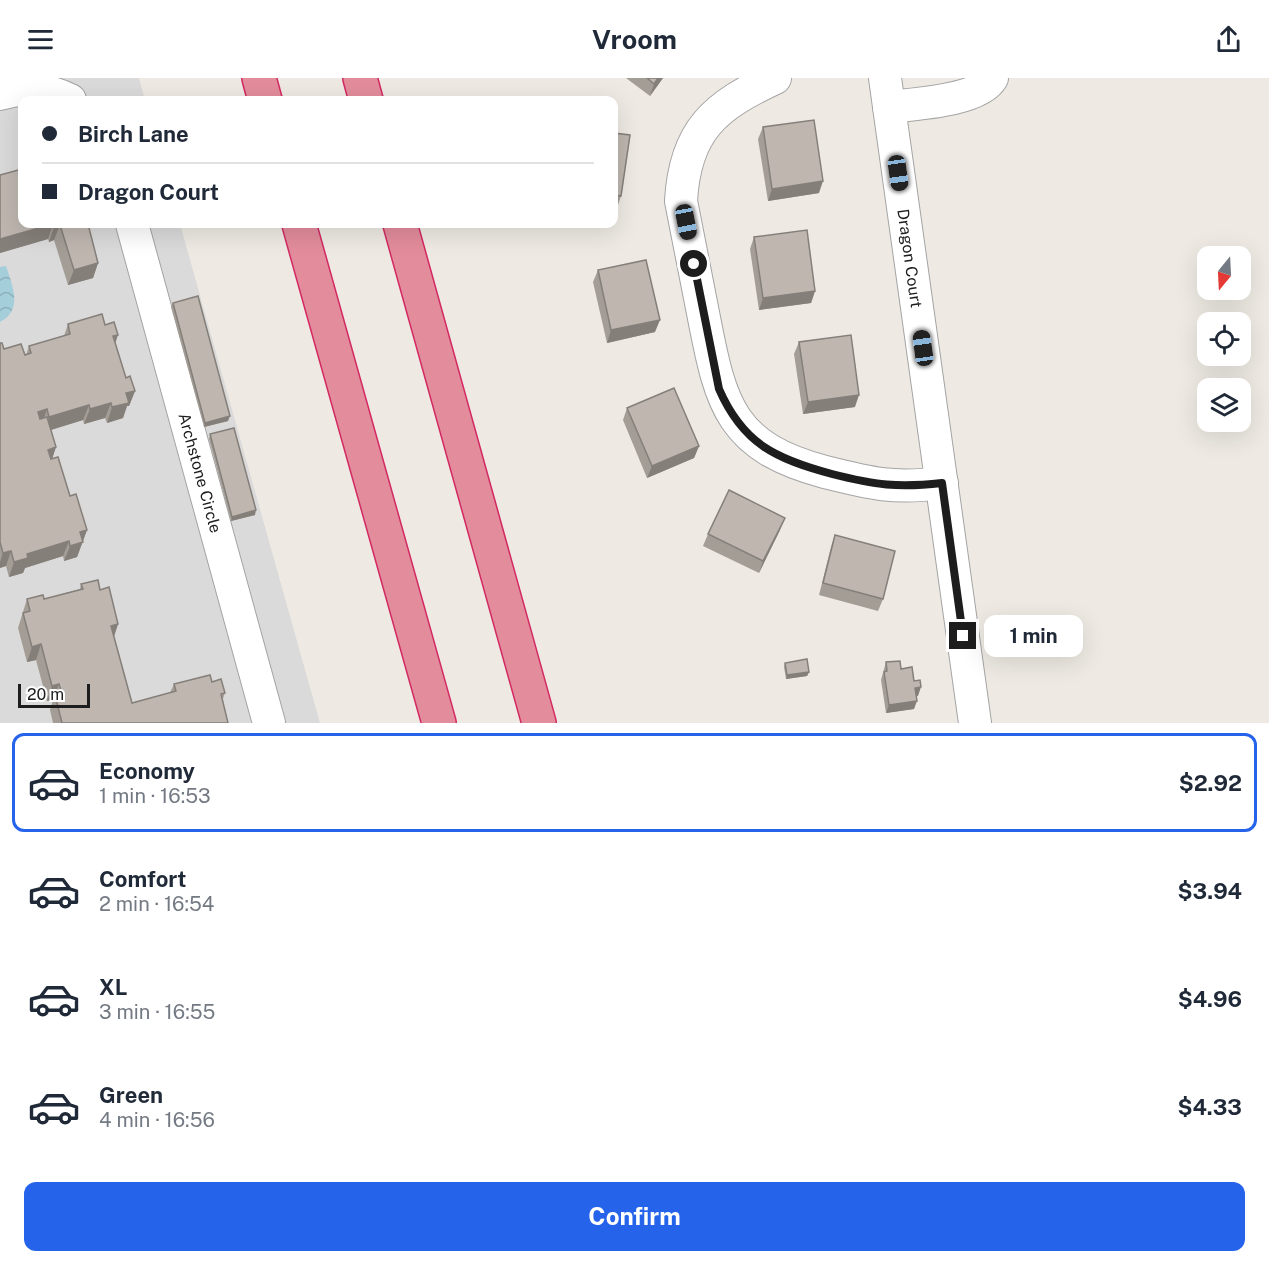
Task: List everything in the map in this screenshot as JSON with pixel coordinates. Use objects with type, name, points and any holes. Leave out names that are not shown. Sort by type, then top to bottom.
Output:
[{"type":"highway","points":[[259,78],[264,96]]},
{"type":"highway","points":[[360,78],[365,96]]},
{"type":"highway","points":[[300,228],[439,723]]},
{"type":"highway","points":[[401,228],[539,723]]},
{"type":"street","points":[[775,78],[743,92],[710,119],[698,135],[682,177],[681,201],[719,389],[738,423],[751,437],[783,459],[880,486],[904,488],[942,483]]},
{"type":"street","points":[[887,93],[953,98],[972,92],[992,78]]},
{"type":"street","points":[[3,88],[39,90],[58,96]]},
{"type":"street","name":"Dragon Court","points":[[887,93],[975,723]]},
{"type":"street","name":"Archstone Circle","points":[[133,228],[269,723]]},
{"type":"shaded area","points":[[0,78],[139,78],[144,96],[18,96],[18,228],[181,228],[320,723],[0,723]]},
{"type":"water","points":[[6,266],[13,289],[14,304],[12,311],[0,322],[0,267]]},
{"type":"building","points":[[647,78],[658,78],[654,84]]},
{"type":"building","points":[[814,120],[823,181],[772,189],[763,127]]},
{"type":"building","points":[[618,134],[630,135],[621,196],[618,196]]},
{"type":"building","points":[[18,170],[18,228],[39,228],[0,239],[0,175]]},
{"type":"building","points":[[61,228],[89,228],[98,263],[74,270]]},
{"type":"building","points":[[807,230],[815,291],[763,298],[754,237]]},
{"type":"building","points":[[646,260],[660,320],[611,330],[598,270]]},
{"type":"building","points":[[198,296],[230,416],[205,423],[173,303]]},
{"type":"building","points":[[102,314],[105,325],[114,322],[118,335],[113,336],[126,378],[130,376],[135,391],[126,393],[129,403],[112,407],[111,403],[90,409],[89,405],[49,417],[47,409],[38,412],[40,419],[47,417],[56,447],[48,450],[51,459],[58,457],[70,496],[76,494],[87,530],[80,532],[83,542],[70,546],[69,541],[27,554],[28,558],[14,562],[11,551],[3,553],[0,542],[0,343],[4,349],[21,344],[25,355],[31,353],[29,346],[70,334],[68,324]]},
{"type":"building","points":[[851,335],[859,395],[808,402],[799,342]]},
{"type":"building","points":[[674,388],[699,446],[652,466],[627,408]]},
{"type":"building","points":[[234,428],[256,510],[232,517],[210,434]]},
{"type":"building","points":[[729,490],[785,518],[763,561],[708,534]]},
{"type":"building","points":[[835,535],[895,551],[883,599],[823,583]]},
{"type":"building","points":[[98,580],[100,590],[109,587],[118,624],[111,626],[132,703],[176,691],[174,684],[210,675],[212,682],[221,679],[225,693],[221,694],[228,723],[62,723],[55,695],[62,693],[59,684],[52,686],[41,644],[32,647],[23,613],[30,611],[27,599],[43,595],[44,599],[83,589],[81,584]]},
{"type":"building","points":[[807,659],[809,672],[787,675],[785,663]]},
{"type":"building","points":[[900,661],[901,669],[912,667],[914,681],[920,680],[921,687],[915,688],[917,701],[889,705],[884,672],[887,671],[886,662]]},
{"type":"route","points":[[694,264],[719,389],[738,423],[751,437],[783,459],[801,466],[880,486],[904,488],[942,483],[963,636]]}]
